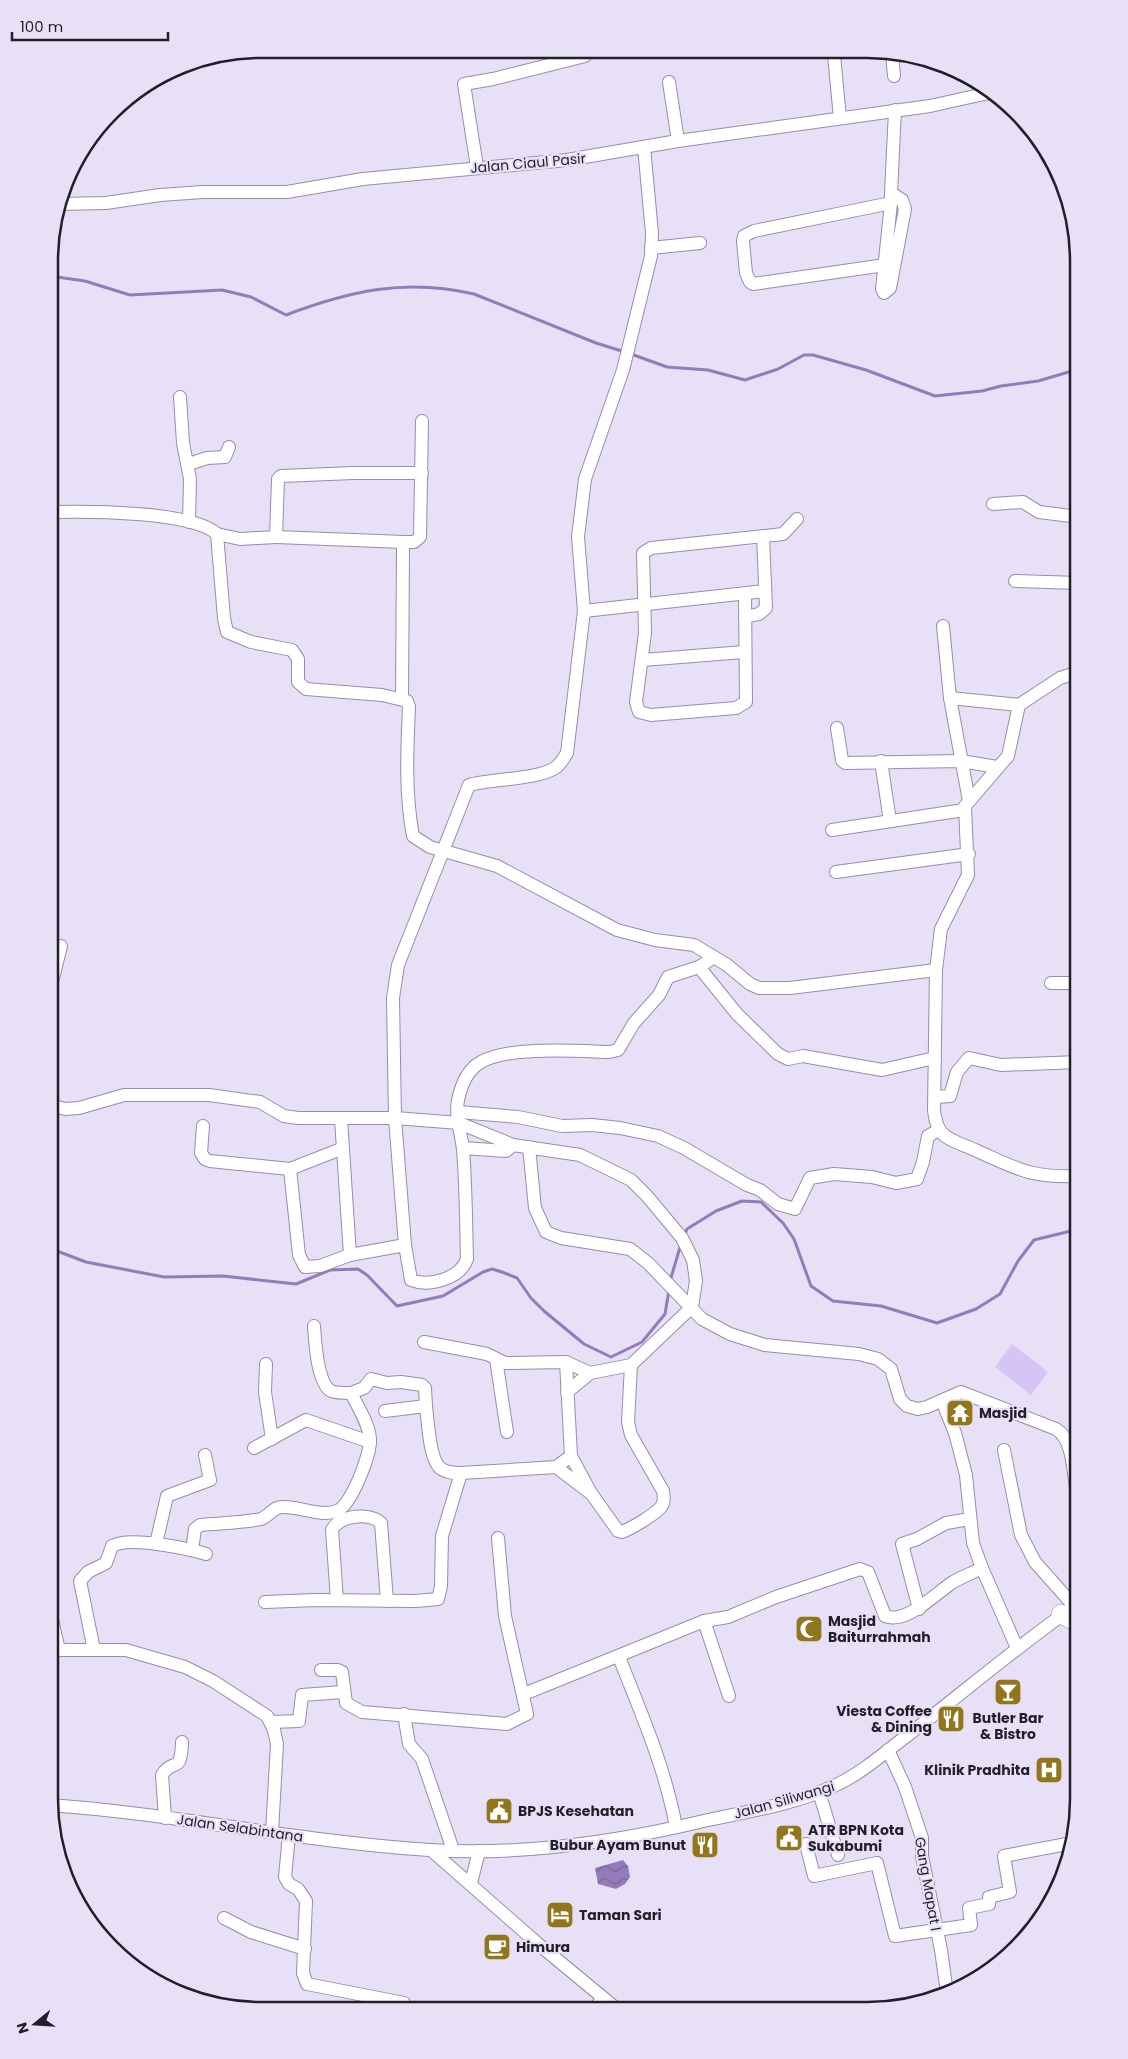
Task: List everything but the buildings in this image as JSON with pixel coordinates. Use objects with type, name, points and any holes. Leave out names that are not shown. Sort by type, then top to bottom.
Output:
[{"type":"street","points":[[477,167],[464,84],[493,79],[577,58]]},
{"type":"street","points":[[834,58],[840,118]]},
{"type":"street","points":[[893,59],[894,76]]},
{"type":"street","points":[[669,82],[678,141]]},
{"type":"street","name":"Jalan Ciaul Pasir","points":[[65,204],[106,203],[187,193],[287,192],[364,180],[477,167],[567,160],[678,141],[957,101],[983,94]]},
{"type":"street","points":[[885,265],[753,284],[746,273],[743,241],[744,236],[754,231],[891,198],[902,200],[905,209],[890,288],[884,293],[882,289],[885,265],[891,198],[895,110]]},
{"type":"street","points":[[644,147],[652,232],[651,248],[645,283],[623,370],[585,479],[581,498],[578,537],[584,611],[569,743],[561,763],[546,772],[483,781],[469,785],[445,851],[398,965],[394,998],[395,1118],[405,1245],[411,1280],[416,1282],[438,1281],[450,1277],[465,1266],[467,1259],[463,1148],[458,1099],[473,1068],[483,1060],[535,1050],[609,1052],[618,1050],[634,1023],[659,994],[668,977],[699,967],[714,957]]},
{"type":"street","points":[[651,248],[700,243]]},
{"type":"street","points":[[180,397],[183,443],[189,464],[189,522]]},
{"type":"street","points":[[58,512],[149,515],[207,526],[217,534],[240,539],[276,537],[414,542],[420,537],[422,421]]},
{"type":"street","points":[[189,464],[207,458],[225,457],[229,448]]},
{"type":"street","points":[[276,537],[278,479],[281,476],[344,473],[422,473]]},
{"type":"street","points":[[993,504],[1023,502],[1038,512],[1070,516]]},
{"type":"street","points":[[745,594],[744,652],[748,699],[744,705],[736,708],[644,715],[636,707],[643,660],[645,604],[642,555],[647,550],[666,546],[783,534],[797,519]]},
{"type":"street","points":[[217,534],[224,618],[228,632],[237,638],[251,642],[292,650],[298,659],[298,682],[306,689],[402,698],[407,701],[409,707],[406,763],[413,836],[425,845],[497,866],[617,930],[655,940],[694,945],[714,957],[750,984],[767,988],[790,988],[936,970]]},
{"type":"street","points":[[744,617],[764,611],[763,536]]},
{"type":"street","points":[[402,698],[404,542]]},
{"type":"street","points":[[1015,581],[1070,583]]},
{"type":"street","points":[[584,611],[765,591]]},
{"type":"street","points":[[942,626],[950,698],[967,806],[969,854],[968,875],[942,929],[936,970],[934,1110],[939,1130],[950,1138],[1012,1168],[1032,1174],[1070,1176]]},
{"type":"street","points":[[643,660],[744,652]]},
{"type":"street","points":[[950,698],[1019,705],[1060,678],[1070,675]]},
{"type":"street","points":[[832,830],[967,806],[1008,756],[1019,705]]},
{"type":"street","points":[[837,728],[842,760],[845,764],[881,761],[961,761],[998,767]]},
{"type":"street","points":[[881,761],[890,821]]},
{"type":"street","points":[[836,872],[969,854]]},
{"type":"street","points":[[58,958],[61,946]]},
{"type":"street","points":[[699,967],[737,1014],[778,1054],[788,1059],[803,1056],[882,1070],[930,1059],[936,1060]]},
{"type":"street","points":[[1051,983],[1070,983]]},
{"type":"street","points":[[935,1097],[950,1096],[957,1072],[969,1058],[1001,1066],[1070,1062]]},
{"type":"street","points":[[58,1107],[65,1109],[79,1108],[124,1095],[209,1095],[260,1102],[284,1116],[341,1119],[518,1117],[562,1126],[610,1127],[658,1136],[684,1148],[747,1185],[760,1190],[778,1204],[795,1209],[810,1178],[834,1174],[872,1177],[896,1183],[917,1179],[923,1162],[928,1136],[939,1130]]},
{"type":"street","points":[[459,1118],[513,1145],[580,1156],[630,1180],[647,1196],[684,1242],[693,1260],[696,1281],[692,1307],[631,1364],[590,1374],[567,1392]]},
{"type":"street","points":[[341,1119],[341,1149],[350,1255]]},
{"type":"street","points":[[203,1126],[201,1153],[205,1159],[290,1169],[341,1149]]},
{"type":"street","points":[[463,1148],[506,1151],[513,1145]]},
{"type":"street","points":[[529,1147],[535,1208],[546,1232],[561,1238],[630,1249],[639,1255],[715,1327],[759,1344],[858,1354],[878,1359],[892,1369],[900,1399],[911,1408],[927,1407],[958,1393],[966,1393],[1062,1433],[1068,1442],[1070,1453]]},
{"type":"street","points":[[290,1169],[299,1255],[302,1265],[310,1268],[350,1255],[405,1245]]},
{"type":"street","points":[[314,1326],[317,1362],[329,1388],[333,1391],[351,1393],[364,1388],[374,1379],[387,1383],[401,1382],[422,1385],[434,1458],[439,1467],[446,1472],[461,1474],[556,1467],[571,1456]]},
{"type":"street","points":[[424,1342],[486,1354],[496,1359],[516,1364],[566,1362],[590,1374]]},
{"type":"street","points":[[496,1359],[507,1432]]},
{"type":"street","points":[[566,1362],[571,1456],[591,1493],[614,1526],[622,1532],[661,1507],[664,1500],[663,1491],[631,1435],[628,1422],[631,1364]]},
{"type":"street","points":[[266,1364],[265,1392],[272,1439]]},
{"type":"street","points":[[192,1550],[195,1529],[200,1525],[262,1518],[272,1509],[284,1506],[319,1513],[339,1510],[350,1498],[364,1464],[370,1442],[369,1432],[351,1393]]},
{"type":"street","points":[[942,1401],[955,1433],[966,1475],[973,1543],[1017,1648]]},
{"type":"street","points":[[385,1411],[426,1406]]},
{"type":"street","points":[[254,1448],[306,1420],[370,1442]]},
{"type":"street","points":[[1004,1450],[1021,1535],[1035,1562],[1070,1607]]},
{"type":"street","points":[[156,1544],[168,1496],[210,1480],[205,1455]]},
{"type":"street","points":[[556,1467],[591,1493]]},
{"type":"street","points":[[265,1602],[434,1600],[440,1596],[442,1536],[461,1474]]},
{"type":"street","points":[[337,1600],[332,1530],[339,1522],[360,1517],[377,1519],[382,1523],[387,1601]]},
{"type":"street","points":[[919,1609],[902,1544],[917,1539],[946,1523],[970,1519]]},
{"type":"street","points":[[322,1670],[338,1670],[342,1672],[343,1692],[346,1702],[355,1710],[507,1724],[527,1714],[506,1616],[498,1538]]},
{"type":"street","points":[[94,1650],[80,1588],[82,1576],[106,1563],[112,1546],[116,1543],[156,1544],[206,1554]]},
{"type":"street","points":[[524,1694],[704,1621],[728,1617],[776,1597],[863,1569],[868,1572],[873,1582],[885,1616],[892,1619],[919,1609],[954,1582],[982,1568]]},
{"type":"street","name":"Jalan Siliwangi","points":[[431,1850],[505,1851],[568,1846],[676,1827],[819,1792],[838,1784],[888,1750],[1017,1648],[1070,1613]]},
{"type":"street","points":[[704,1621],[729,1696]]},
{"type":"street","points":[[58,1651],[126,1650],[185,1667],[241,1698],[268,1716],[277,1744],[272,1832]]},
{"type":"street","points":[[618,1657],[657,1751],[671,1798],[676,1827]]},
{"type":"street","points":[[271,1722],[299,1721],[302,1695],[343,1692]]},
{"type":"street","points":[[404,1714],[408,1744],[413,1752],[420,1755],[426,1769],[453,1850]]},
{"type":"street","points":[[165,1818],[162,1775],[168,1769],[178,1764],[182,1758],[182,1742]]},
{"type":"street","name":"Gang Mapat I","points":[[888,1750],[904,1787],[922,1838],[922,1856],[946,1986]]},
{"type":"street","points":[[819,1792],[838,1855]]},
{"type":"street","name":"Jalan Selabintana","points":[[58,1806],[288,1835],[431,1850]]},
{"type":"street","points":[[288,1835],[285,1877],[289,1884],[298,1889],[306,1901],[303,1973],[307,1984],[399,2002]]},
{"type":"street","points":[[806,1844],[814,1876],[877,1864],[893,1935],[971,1925],[969,1908],[989,1904],[989,1897],[1010,1892],[1004,1856],[1066,1844]]},
{"type":"street","points":[[431,1850],[608,2002]]},
{"type":"street","points":[[471,1884],[479,1851]]},
{"type":"street","points":[[224,1918],[251,1932],[305,1948]]},
{"type":"street","points":[[600,2002],[603,1998]]},
{"type":"shaded area","points":[[1012,1344],[1048,1372],[1031,1395],[995,1367]]},
{"type":"water","points":[[623,1860],[628,1866],[630,1877],[625,1884],[616,1889],[598,1884],[595,1868]]},
{"type":"waterway","points":[[58,277],[85,281],[130,295],[222,290],[251,297],[286,315],[332,299],[378,290],[401,287],[449,289],[474,294],[596,343],[625,352]]},
{"type":"waterway","points":[[631,354],[667,367],[708,370],[745,380],[778,369],[804,355],[813,355],[866,370],[935,396],[982,391],[1001,386],[1038,381],[1070,372]]},
{"type":"waterway","points":[[684,1236],[687,1229],[716,1211],[742,1201],[761,1202],[783,1223],[794,1239],[811,1286],[833,1301],[881,1306],[937,1323],[976,1309],[1000,1294],[1018,1261],[1034,1240],[1070,1231]]},
{"type":"waterway","points":[[670,1281],[681,1244]]},
{"type":"waterway","points":[[58,1251],[86,1262],[164,1277],[223,1276],[296,1284],[330,1270],[358,1269],[367,1275],[397,1306],[443,1296],[483,1272],[492,1269],[517,1278],[531,1298],[544,1311],[584,1344],[611,1357],[642,1342],[665,1314],[669,1290]]},
{"type":"place","name":"Masjid","points":[[960,1413]]},
{"type":"place","name":"Masjid Baiturrahmah","points":[[809,1629]]},
{"type":"place","name":"Butler Bar & Bistro","points":[[1008,1692]]},
{"type":"place","name":"Viesta Coffee & Dining","points":[[951,1719]]},
{"type":"place","name":"Klinik Pradhita","points":[[1049,1770]]},
{"type":"place","name":"BPJS Kesehatan","points":[[499,1811]]},
{"type":"place","name":"ATR BPN Kota Sukabumi","points":[[789,1838]]},
{"type":"place","name":"Bubur Ayam Bunut","points":[[705,1845]]},
{"type":"place","name":"Taman Sari","points":[[560,1915]]},
{"type":"place","name":"Himura","points":[[497,1947]]}]
